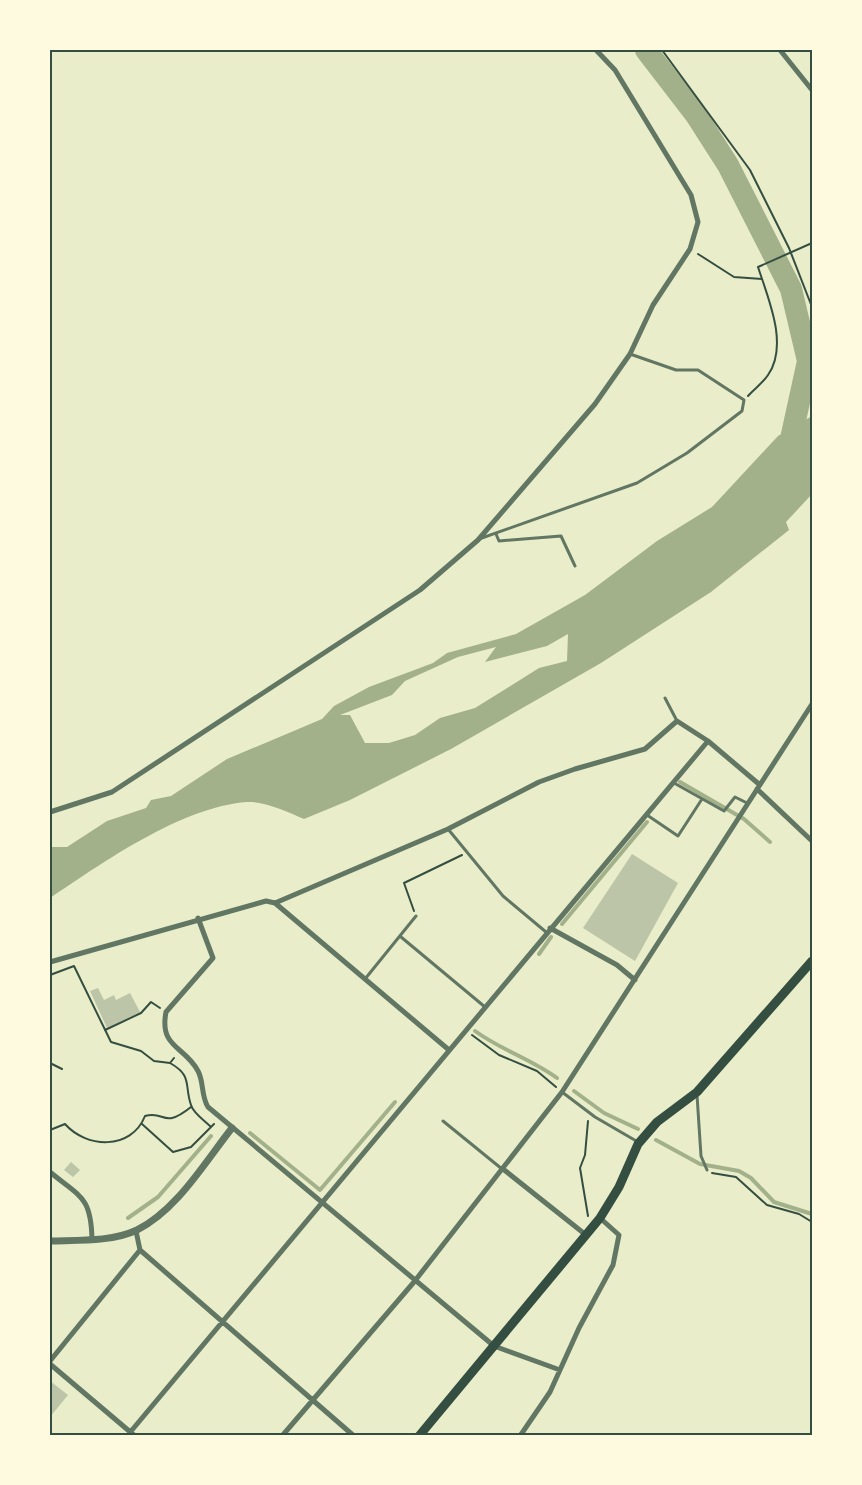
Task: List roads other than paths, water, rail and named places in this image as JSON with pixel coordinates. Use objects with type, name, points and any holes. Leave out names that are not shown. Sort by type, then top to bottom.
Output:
[{"type":"highway","points":[[419,1436],[600,1218],[619,1186],[640,1142],[657,1122],[697,1092],[813,961]]},
{"type":"street","points":[[50,812],[112,792],[381,618],[420,590],[478,540],[595,404],[630,354],[653,305],[690,249],[698,222],[691,195],[615,70],[597,50]]},
{"type":"street","points":[[780,50],[813,90]]},
{"type":"street","points":[[282,1436],[414,1282],[562,1092],[813,704]]},
{"type":"street","points":[[275,903],[448,829],[539,782],[645,749],[677,721],[708,741],[813,841]]},
{"type":"street","points":[[140,1250],[50,1362],[131,1434],[221,1322],[324,1203],[548,930],[708,741]]},
{"type":"street","points":[[50,962],[198,918],[266,901],[275,903],[449,1050]]},
{"type":"street","points":[[198,918],[213,958],[166,1012],[165,1033],[179,1051],[195,1065],[200,1074],[203,1099],[220,1118],[324,1203],[414,1282],[494,1346],[560,1370]]},
{"type":"street","points":[[548,930],[617,965],[635,980]]},
{"type":"street","points":[[50,1241],[92,1239],[136,1231],[153,1220],[173,1202],[232,1128]]},
{"type":"street","points":[[503,1169],[588,1232]]},
{"type":"street","points":[[50,1172],[86,1203],[92,1214],[92,1239]]},
{"type":"street","points":[[520,1436],[550,1392],[579,1328],[613,1265],[619,1235],[600,1218]]},
{"type":"street","points":[[136,1231],[140,1250],[354,1436]]},
{"type":"lane","points":[[478,540],[637,483],[687,453],[742,411],[744,400],[698,370],[676,370],[630,354]]},
{"type":"lane","points":[[496,534],[499,541],[561,536],[575,566]]},
{"type":"lane","points":[[665,698],[677,721]]},
{"type":"lane","points":[[673,782],[724,811],[735,797],[747,803]]},
{"type":"lane","points":[[645,814],[678,836],[702,799]]},
{"type":"lane","points":[[448,829],[503,896],[548,930]]},
{"type":"lane","points":[[364,980],[416,916]]},
{"type":"lane","points":[[401,937],[485,1007]]},
{"type":"lane","points":[[562,1092],[589,1113],[640,1142]]},
{"type":"lane","points":[[697,1092],[701,1156],[707,1170]]},
{"type":"lane","points":[[443,1122],[503,1169]]},
{"type":"waterway","points":[[646,50],[696,115],[728,165],[791,289],[808,361],[787,457]]},
{"type":"waterway","points":[[680,782],[744,819],[770,842]]},
{"type":"waterway","points":[[562,924],[647,822]]},
{"type":"waterway","points":[[539,954],[551,937]]},
{"type":"waterway","points":[[475,1031],[557,1078]]},
{"type":"waterway","points":[[574,1091],[604,1113],[638,1129]]},
{"type":"waterway","points":[[250,1133],[320,1190],[395,1102]]},
{"type":"waterway","points":[[128,1218],[158,1197],[211,1136]]},
{"type":"waterway","points":[[656,1140],[700,1164],[739,1171],[751,1178],[774,1202],[812,1214]]}]
